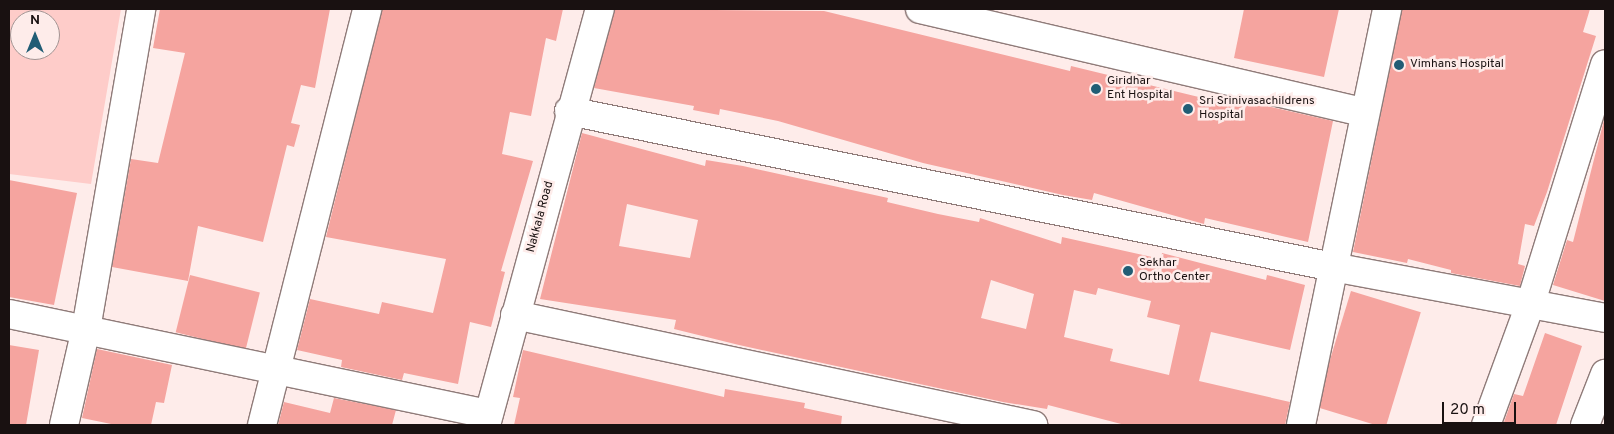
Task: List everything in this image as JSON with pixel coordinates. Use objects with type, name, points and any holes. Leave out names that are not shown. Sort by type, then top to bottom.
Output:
[{"type":"street","points":[[64,425],[86,329],[141,9]]},
{"type":"street","points":[[262,425],[367,9]]},
{"type":"street","name":"Nakkala Road","points":[[487,420],[569,111],[600,9]]},
{"type":"street","points":[[920,9],[1363,112]]},
{"type":"street","points":[[1301,425],[1363,112],[1387,9]]},
{"type":"street","points":[[1486,425],[1531,302],[1605,64]]},
{"type":"street","points":[[569,111],[1333,267],[1531,302],[1605,318]]},
{"type":"street","points":[[9,314],[276,369],[487,420]]},
{"type":"street","points":[[515,315],[1033,425]]},
{"type":"street","points":[[1585,425],[1605,374]]},
{"type":"shaded area","points":[[9,9],[121,9],[91,184],[9,174]]},
{"type":"building","points":[[160,9],[330,9],[315,88],[301,85],[291,123],[300,125],[294,147],[287,145],[263,242],[198,226],[188,281],[112,267],[131,159],[158,163],[185,53],[153,48]]},
{"type":"building","points":[[382,9],[563,9],[556,41],[546,38],[531,116],[510,112],[502,154],[533,161],[501,271],[505,272],[491,327],[470,322],[458,384],[404,373],[402,380],[341,367],[342,360],[297,350],[310,299],[379,314],[382,302],[433,313],[446,259],[326,237]]},
{"type":"building","points":[[615,9],[824,11],[1070,71],[1071,66],[1207,99],[1236,99],[1333,121],[1308,242],[1205,218],[1204,224],[1094,193],[1092,200],[1063,195],[923,163],[778,121],[720,109],[719,115],[693,110],[694,106],[594,88]]},
{"type":"building","points":[[1244,9],[1339,9],[1324,77],[1234,58]]},
{"type":"building","points":[[1402,9],[1590,9],[1583,32],[1596,36],[1547,192],[1534,226],[1525,224],[1518,264],[1525,266],[1520,286],[1451,273],[1451,270],[1408,259],[1407,263],[1353,252]]},
{"type":"building","points":[[1605,116],[1605,301],[1553,285],[1567,240],[1573,242]]},
{"type":"building","points":[[582,133],[705,166],[706,160],[743,166],[888,198],[887,202],[938,214],[979,222],[980,218],[1061,244],[1062,237],[1161,259],[1162,253],[1266,280],[1267,275],[1305,285],[1290,350],[1211,332],[1199,381],[1290,402],[1285,425],[1125,425],[1048,405],[1047,409],[1003,402],[739,345],[674,329],[676,320],[540,299]],"holes":[[[627,204],[698,220],[690,258],[619,246]],[[991,280],[1034,294],[1026,329],[981,318]],[[1098,288],[1151,301],[1147,317],[1180,325],[1169,375],[1110,361],[1113,349],[1064,337],[1074,290],[1096,295]]]},
{"type":"building","points":[[9,180],[77,193],[54,305],[9,297]]},
{"type":"building","points":[[190,275],[260,292],[246,350],[176,332]]},
{"type":"building","points":[[1351,291],[1421,312],[1386,425],[1375,425],[1316,407]]},
{"type":"building","points":[[1545,333],[1582,346],[1556,425],[1503,425],[1514,394],[1523,396]]},
{"type":"building","points":[[9,345],[39,350],[26,425],[9,425]]},
{"type":"building","points":[[97,349],[172,365],[164,403],[156,402],[151,425],[116,425],[82,418]]},
{"type":"building","points":[[523,350],[724,397],[725,389],[805,403],[804,408],[842,416],[841,425],[514,425],[520,398],[513,397]]},
{"type":"building","points":[[334,398],[396,410],[392,425],[278,425],[284,402],[330,413]]},
{"type":"place","name":"Vimhans Hospital","points":[[1399,65]]},
{"type":"place","name":"Giridhar Ent Hospital","points":[[1096,89]]},
{"type":"place","name":"Sri Srinivasachildrens Hospital","points":[[1188,109]]},
{"type":"place","name":"Sekhar Ortho Center","points":[[1128,271]]}]
